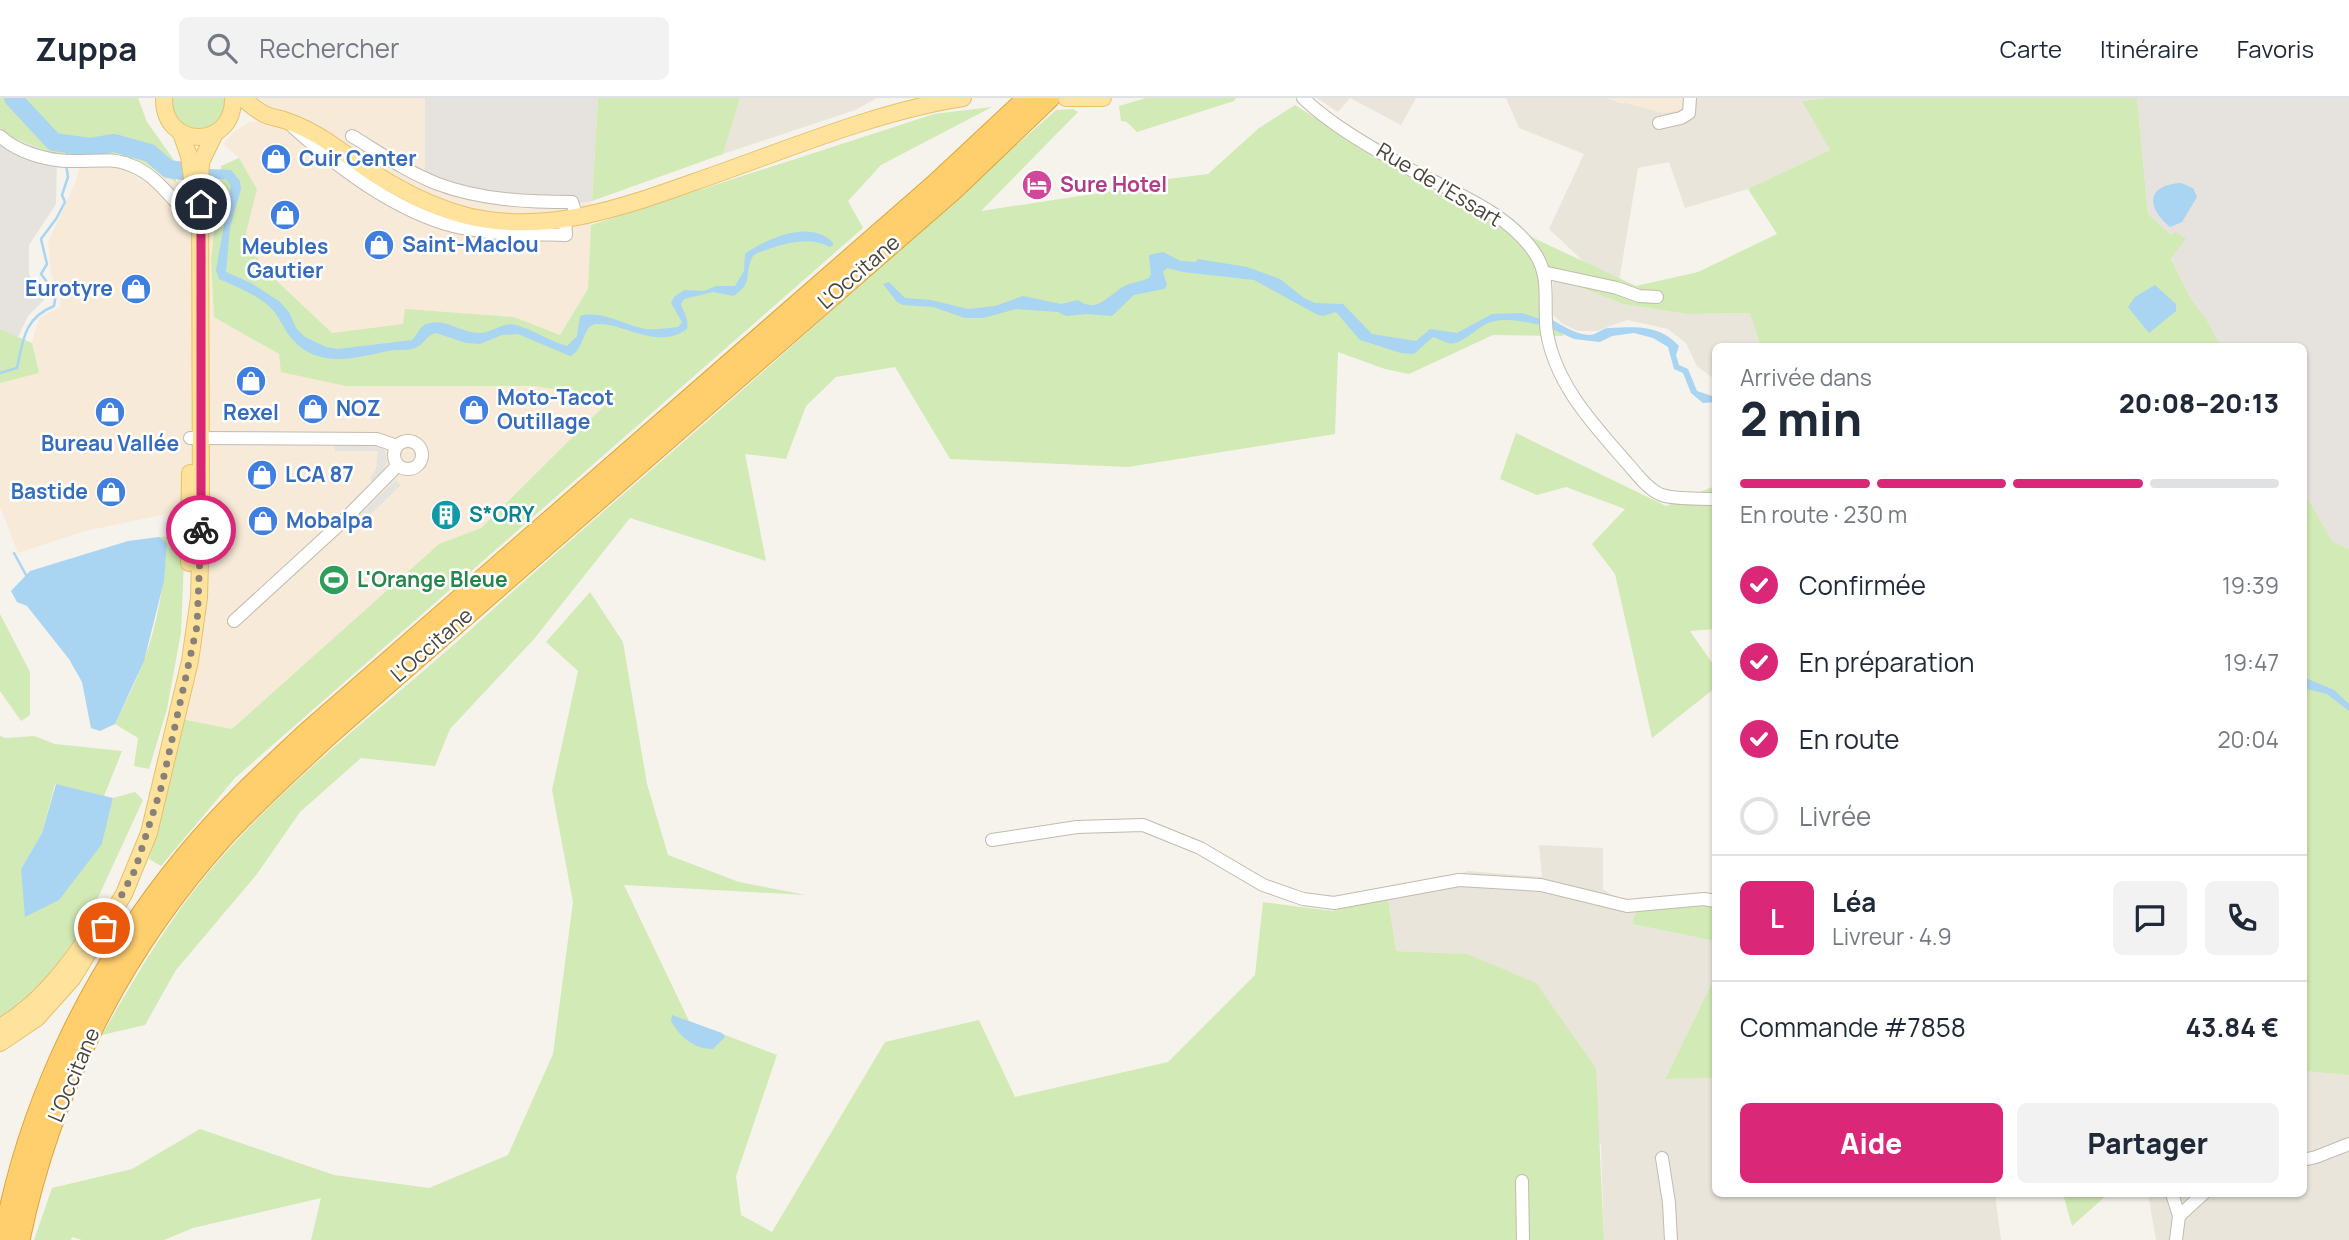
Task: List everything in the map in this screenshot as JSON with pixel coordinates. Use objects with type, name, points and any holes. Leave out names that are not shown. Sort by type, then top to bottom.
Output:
[{"type":"highway","name":"L'Occitane","points":[[3,1240],[30,1134],[77,1021],[139,916],[208,829],[306,733],[935,184],[1027,98]]},
{"type":"highway","name":"L'Occitane","points":[[20,1240],[46,1143],[76,1065],[100,1015],[151,930],[223,838],[327,737],[956,188],[1050,98]]},
{"type":"main road","points":[[0,1043],[20,1031],[50,1005],[72,979],[141,835],[164,750],[178,682],[187,610],[196,439],[196,204],[201,162],[232,112],[233,98]]},
{"type":"main road","points":[[242,98],[263,114],[317,135],[393,186],[445,209],[496,221],[536,222],[572,219],[621,208],[917,103],[963,98]]},
{"type":"main road","points":[[1066,98],[1103,98]]},
{"type":"main road","points":[[159,101],[170,122],[181,133],[192,137],[204,137],[221,128],[263,114]]},
{"type":"main road","points":[[181,133],[191,164],[196,204]]},
{"type":"main road","points":[[0,1027],[30,1006],[82,954]]},
{"type":"street","name":"Rue de l'Essart","points":[[1303,98],[1317,111],[1400,163],[1486,208],[1518,234],[1536,254],[1543,272],[1547,331],[1555,362],[1582,411],[1637,475],[1660,495],[1712,499]]},
{"type":"street","points":[[1659,123],[1681,118],[1689,113],[1690,98]]},
{"type":"street","points":[[286,121],[314,145],[401,206],[453,226],[514,234],[572,219]]},
{"type":"street","points":[[0,136],[35,155],[66,161],[108,160],[128,163],[146,172],[176,202],[196,204]]},
{"type":"street","points":[[352,136],[406,170],[439,185],[572,219]]},
{"type":"street","points":[[1543,272],[1617,288],[1639,296],[1657,297]]},
{"type":"street","points":[[196,439],[377,439],[397,446],[407,441],[417,444],[423,454],[419,465],[405,469],[398,465],[394,456],[397,446]]},
{"type":"street","points":[[234,621],[342,522],[398,465]]},
{"type":"street","points":[[992,840],[1077,827],[1143,825],[1200,848],[1263,885],[1303,899],[1334,903],[1460,880],[1541,885],[1627,906],[1712,900]]},
{"type":"street","points":[[2307,1159],[2349,1144]]},
{"type":"street","points":[[1662,1158],[1671,1240]]},
{"type":"street","points":[[1522,1181],[1523,1240]]},
{"type":"street","points":[[2173,1197],[2179,1216],[2176,1240]]},
{"type":"street","points":[[2179,1216],[2200,1197]]},
{"type":"shaded area","points":[[257,98],[425,98],[426,185],[446,195],[487,204],[538,209],[592,201],[588,289],[560,335],[514,317],[405,310],[404,324],[332,333],[262,267],[246,233],[257,189],[239,158],[223,144],[249,122],[260,122],[264,102]]},
{"type":"shaded area","points":[[425,98],[598,98],[592,201],[538,209],[487,204],[446,195],[425,185]]},
{"type":"shaded area","points":[[740,98],[877,98],[855,110],[723,154]]},
{"type":"shaded area","points":[[1317,98],[1350,98],[1338,112]]},
{"type":"shaded area","points":[[1350,98],[1416,98],[1401,125]]},
{"type":"shaded area","points":[[1506,98],[1606,98],[1621,103],[1687,98],[1827,98],[1803,101],[1830,150],[1748,189],[1685,208],[1669,162],[1638,168],[1619,281],[1598,275],[1549,229],[1584,154],[1519,128]]},
{"type":"shaded area","points":[[1606,98],[1687,98],[1686,109],[1663,113]]},
{"type":"shaded area","points":[[2137,98],[2349,98],[2349,549],[2332,541],[2307,497],[2307,343],[2219,343],[2190,297],[2171,257],[2171,235],[2148,214]]},
{"type":"shaded area","points":[[0,127],[9,136],[57,155],[56,204],[29,245],[29,274],[45,299],[28,316],[18,337],[0,329]]},
{"type":"shaded area","points":[[118,154],[142,162],[176,182],[220,185],[211,260],[214,316],[279,354],[346,386],[534,386],[611,399],[481,528],[439,544],[232,729],[182,719],[202,640],[211,514],[177,512],[85,531],[18,553],[0,507],[0,383],[38,373],[32,342],[39,318],[60,307],[61,291],[51,275],[48,242],[76,181],[82,155]]},
{"type":"shaded area","points":[[1557,278],[1623,304],[1687,314],[1751,313],[1760,343],[1712,343],[1712,377],[1697,366],[1686,343],[1668,329],[1627,320],[1597,331],[1578,331],[1563,324],[1553,315],[1553,281]]},
{"type":"shaded area","points":[[335,444],[380,445],[385,451],[387,461],[376,484],[370,479],[376,469],[378,451],[335,451]]},
{"type":"shaded area","points":[[396,480],[401,485],[355,529],[350,523]]},
{"type":"shaded area","points":[[1539,845],[1603,848],[1603,889],[1636,911],[1632,924],[1712,940],[1712,983],[1665,1079],[1712,1078],[1712,1197],[1995,1197],[2001,1240],[1604,1240],[1601,1144],[1467,954],[1396,951],[1388,898],[1468,871],[1542,877]]},
{"type":"shaded area","points":[[2307,1071],[2349,1075],[2349,1240],[2156,1240],[2149,1197],[2307,1197]]},
{"type":"green space","points":[[0,98],[138,98],[147,122],[176,163],[176,182],[142,162],[119,154],[57,155],[9,136],[0,127]]},
{"type":"green space","points":[[170,98],[227,98],[225,115],[212,128],[193,131],[176,122]]},
{"type":"green space","points":[[598,98],[740,98],[723,154],[592,201]]},
{"type":"green space","points":[[1146,98],[1236,98],[1234,101],[1137,132],[1127,122],[1121,121],[1119,106]]},
{"type":"green space","points":[[1827,98],[2137,98],[2148,214],[2171,235],[2176,232],[2186,239],[2171,258],[2190,297],[2219,343],[1760,343],[1750,313],[1687,314],[1623,304],[1557,278],[1539,287],[1541,307],[1564,336],[1493,335],[1409,374],[1385,369],[1338,352],[1335,434],[1128,467],[950,459],[895,367],[836,377],[806,406],[786,459],[745,454],[766,561],[630,518],[534,639],[450,729],[435,766],[361,758],[300,812],[257,874],[176,970],[145,1025],[102,1035],[165,931],[209,872],[240,837],[305,773],[445,653],[1056,110],[1073,109],[1078,112],[981,211],[1132,188],[1161,195],[1160,180],[1208,174],[1259,128],[1295,105],[1425,187],[1636,286],[1698,272],[1777,234],[1748,189],[1830,150],[1802,101]]},
{"type":"green space","points":[[992,107],[881,165],[848,201],[863,228],[235,778],[161,866],[149,859],[182,719],[232,729],[439,544],[481,528],[611,399],[534,386],[346,386],[281,372],[279,354],[214,317],[211,260],[221,166],[239,158],[257,189],[246,233],[262,267],[332,333],[403,324],[405,309],[514,317],[560,335],[588,289],[591,225],[934,114]]},
{"type":"green space","points":[[0,329],[32,343],[39,373],[0,383]]},
{"type":"green space","points":[[1516,433],[1666,506],[1712,487],[1712,629],[1690,631],[1712,663],[1712,690],[1652,738],[1615,574],[1592,544],[1625,509],[1566,487],[1537,495],[1500,479]]},
{"type":"green space","points":[[2307,497],[2332,541],[2349,549],[2349,1075],[2307,1071]]},
{"type":"green space","points":[[185,536],[181,632],[167,709],[149,769],[134,766],[138,738],[115,724],[141,668],[157,617],[167,543],[159,537]]},
{"type":"green space","points":[[590,592],[623,642],[647,784],[668,855],[739,882],[806,895],[624,885],[689,1021],[777,1055],[736,1176],[741,1215],[772,1232],[885,1042],[979,1020],[1015,1097],[1168,1062],[1255,975],[1263,902],[1332,911],[1388,898],[1396,951],[1467,954],[1536,983],[1596,1068],[1604,1240],[311,1240],[321,1198],[193,1228],[164,1240],[82,1240],[72,1237],[71,1240],[34,1240],[52,1188],[132,1169],[200,1129],[334,1175],[429,1188],[508,1155],[553,1054],[573,902],[552,790],[578,671],[546,642]]},
{"type":"green space","points":[[0,614],[30,672],[30,715],[21,721],[0,691]]},
{"type":"green space","points":[[0,736],[34,736],[55,744],[122,751],[104,796],[55,784],[42,833],[21,869],[102,844],[113,798],[135,792],[143,800],[84,928],[44,981],[0,1020]]},
{"type":"green space","points":[[1712,907],[1712,940],[1632,924],[1636,911]]},
{"type":"green space","points":[[1712,983],[1712,1078],[1665,1079]]},
{"type":"green space","points":[[2064,1197],[2105,1197],[2072,1226]]},
{"type":"water","points":[[209,169],[231,170],[240,181],[241,189],[230,227],[226,272],[251,283],[279,301],[305,337],[326,347],[338,349],[412,340],[424,325],[433,322],[479,333],[511,324],[567,346],[577,336],[580,316],[605,316],[645,329],[678,327],[682,322],[671,303],[674,297],[684,290],[704,291],[716,286],[735,286],[744,271],[745,254],[764,242],[789,234],[813,232],[824,236],[833,245],[830,247],[806,241],[781,245],[756,254],[740,292],[733,296],[713,292],[684,299],[681,304],[687,319],[687,329],[676,335],[653,337],[596,324],[591,325],[578,349],[570,356],[518,334],[502,335],[480,344],[466,343],[436,333],[412,349],[350,358],[325,358],[313,355],[292,339],[265,303],[219,279],[216,270],[231,186],[226,179],[209,179]]},
{"type":"water","points":[[2181,183],[2193,188],[2197,197],[2182,222],[2170,227],[2157,212],[2153,198],[2161,188]]},
{"type":"water","points":[[1163,252],[1181,261],[1195,262],[1198,259],[1247,267],[1280,279],[1315,303],[1343,304],[1372,334],[1416,341],[1430,329],[1457,333],[1492,314],[1522,313],[1543,320],[1541,325],[1509,320],[1491,322],[1453,343],[1433,337],[1414,354],[1401,353],[1360,340],[1336,312],[1318,315],[1254,280],[1167,268],[1163,272],[1167,285],[1164,289],[1134,295],[1112,316],[1066,316],[1058,312],[1016,309],[983,318],[965,318],[933,307],[903,305],[897,302],[883,284],[889,282],[905,298],[931,300],[968,309],[995,306],[1023,296],[1061,304],[1078,300],[1091,305],[1102,302],[1126,285],[1149,278],[1149,255]]},
{"type":"water","points":[[2155,285],[2176,304],[2176,311],[2149,333],[2128,307],[2135,297]]},
{"type":"water","points":[[1549,318],[1568,329],[1592,335],[1606,328],[1655,330],[1679,346],[1676,355],[1679,365],[1688,369],[1697,391],[1712,396],[1712,402],[1703,403],[1691,393],[1683,373],[1674,369],[1668,347],[1653,338],[1634,333],[1612,336],[1600,342],[1574,339],[1550,328]]},
{"type":"water","points":[[159,537],[167,543],[164,581],[144,661],[115,724],[100,731],[91,728],[82,682],[69,659],[27,606],[17,602],[11,591],[30,571],[128,541]]},
{"type":"water","points":[[2307,679],[2334,690],[2349,704],[2349,711],[2327,694],[2307,689]]},
{"type":"water","points":[[56,784],[113,798],[102,844],[59,900],[25,917],[21,869],[42,833]]},
{"type":"water","points":[[672,1015],[722,1033],[725,1037],[713,1049],[700,1047],[679,1032],[671,1021]]},
{"type":"waterway","points":[[13,98],[54,142],[90,147],[114,143],[150,153],[168,169],[184,171]]},
{"type":"waterway","points":[[67,157],[68,144]]},
{"type":"waterway","points":[[0,373],[17,368],[26,331],[36,317],[54,306],[56,294],[41,274],[47,264],[41,239],[65,202],[62,195],[68,177],[66,164]]},
{"type":"waterway","points":[[14,553],[26,575]]},
{"type":"way so far","points":[[104,928],[135,870],[149,833],[162,785],[197,626],[201,530]]},
{"type":"place","name":"Cuir Center","points":[[276,159]]},
{"type":"place","name":"Sure Hotel","points":[[1037,185]]},
{"type":"place","name":"Meubles Gautier","points":[[285,215]]},
{"type":"place","name":"Saint-Maclou","points":[[379,245]]},
{"type":"place","name":"Eurotyre","points":[[136,289]]},
{"type":"place","name":"Rexel","points":[[251,381]]},
{"type":"place","name":"NOZ","points":[[313,409]]},
{"type":"place","name":"Moto-Tacot Outillage","points":[[474,410]]},
{"type":"place","name":"Bureau Vallée","points":[[110,412]]},
{"type":"place","name":"LCA 87","points":[[262,475]]},
{"type":"place","name":"Bastide","points":[[111,492]]},
{"type":"place","name":"S*ORY","points":[[446,515]]},
{"type":"place","name":"Mobalpa","points":[[263,521]]},
{"type":"place","name":"L'Orange Bleue","points":[[334,580]]},
{"type":"route","points":[[201,204],[201,530]]}]
